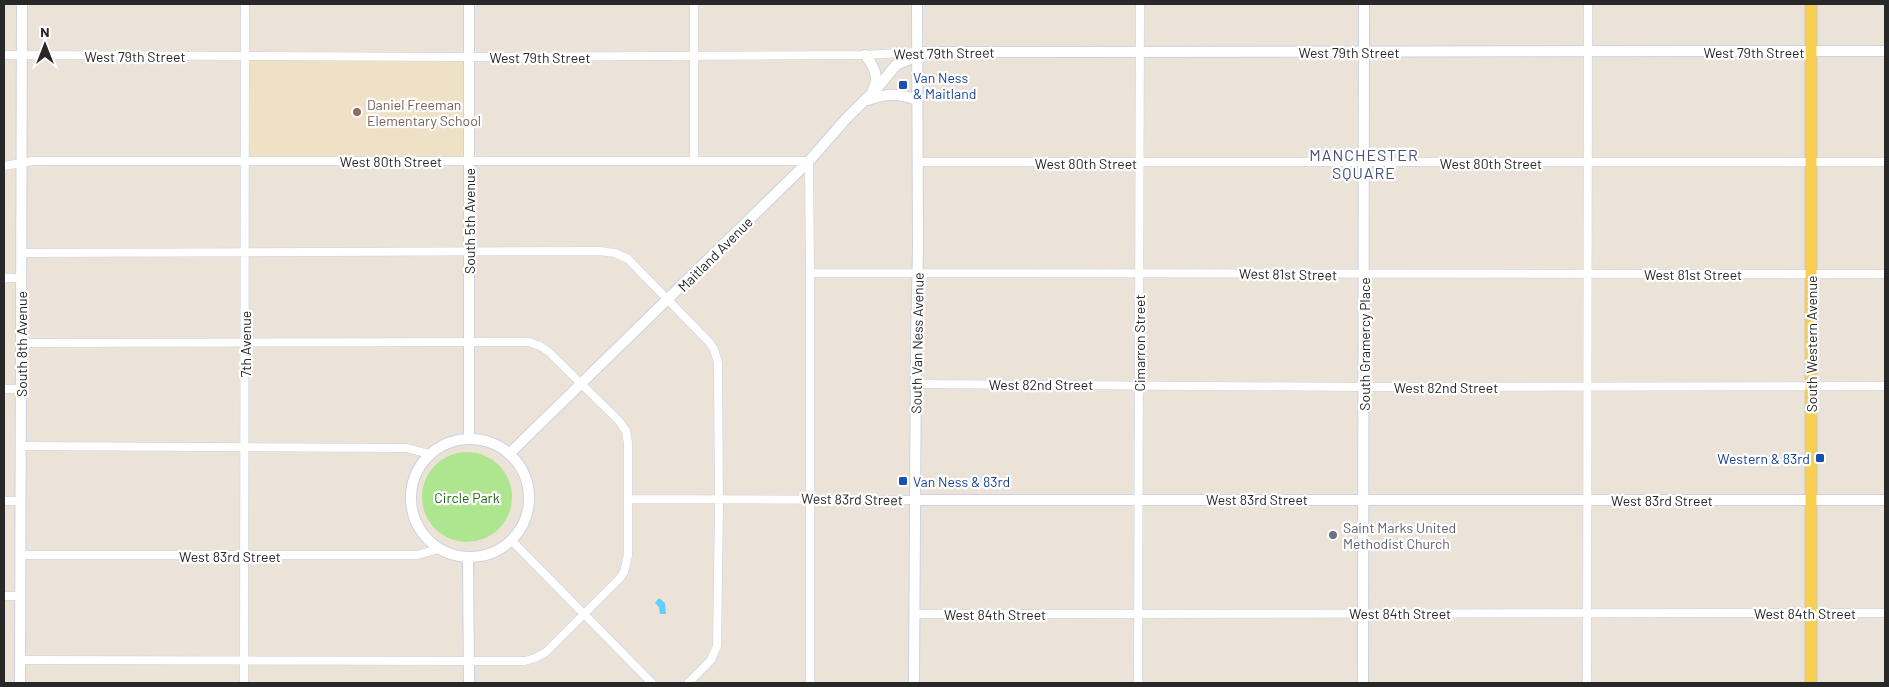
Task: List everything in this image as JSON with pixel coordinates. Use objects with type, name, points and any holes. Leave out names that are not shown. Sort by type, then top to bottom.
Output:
[{"type":"main road","name":"South Western Avenue","points":[[1811,4],[1811,683]]},
{"type":"street","name":"South 8th Avenue","points":[[20,683],[22,4]]},
{"type":"street","name":"7th Avenue","points":[[244,683],[245,4]]},
{"type":"street","name":"South 5th Avenue","points":[[469,4],[469,438]]},
{"type":"street","points":[[694,4],[694,161]]},
{"type":"street","name":"South Van Ness Avenue","points":[[914,683],[918,162],[917,4]]},
{"type":"street","name":"Cimarron Street","points":[[1138,683],[1140,4]]},
{"type":"street","name":"South Gramercy Place","points":[[1363,683],[1364,4]]},
{"type":"street","points":[[1587,683],[1588,4]]},
{"type":"street","name":"West 79th Street","points":[[4,55],[469,57],[865,55],[917,52],[1885,52]]},
{"type":"street","name":"Maitland Avenue","points":[[509,454],[809,161],[896,65],[908,60],[917,52]]},
{"type":"street","points":[[865,55],[876,74],[876,84],[868,98]]},
{"type":"street","points":[[868,98],[898,94],[917,100]]},
{"type":"street","name":"West 80th Street","points":[[4,166],[33,161],[809,161]]},
{"type":"street","points":[[809,161],[810,683]]},
{"type":"street","name":"West 80th Street","points":[[918,162],[1885,162]]},
{"type":"street","points":[[22,253],[599,251],[615,253],[628,259],[709,342],[716,355],[719,369],[717,646],[710,660],[688,683]]},
{"type":"street","name":"West 81st Street","points":[[810,273],[1885,274]]},
{"type":"street","points":[[4,278],[21,278]]},
{"type":"street","points":[[20,343],[529,342],[540,346],[619,421],[626,431],[628,443],[628,554],[624,572],[584,616],[546,652],[535,658],[525,661],[21,660]]},
{"type":"street","name":"West 82nd Street","points":[[916,384],[1364,387],[1885,386]]},
{"type":"street","points":[[4,389],[20,389]]},
{"type":"street","points":[[469,438],[490,442],[509,454],[524,473],[529,497],[525,520],[511,540],[499,549],[485,555],[468,557],[454,555],[439,549],[428,540],[419,530],[413,517],[410,504],[410,490],[420,464],[429,454],[455,440],[469,438]]},
{"type":"street","points":[[20,446],[407,448],[429,454]]},
{"type":"street","name":"West 83rd Street","points":[[628,498],[915,500],[1885,500]]},
{"type":"street","points":[[4,501],[20,501]]},
{"type":"street","points":[[511,540],[652,683]]},
{"type":"street","name":"West 83rd Street","points":[[20,555],[417,555],[439,549]]},
{"type":"street","points":[[468,557],[469,683]]},
{"type":"street","points":[[4,596],[20,596]]},
{"type":"street","name":"West 84th Street","points":[[914,614],[1885,613]]},
{"type":"shaded area","name":"Daniel Freeman Elementary School","points":[[244,56],[469,57],[470,160],[245,161]]},
{"type":"green space","name":"Circle Park","points":[[467,452],[484,456],[499,465],[508,480],[512,497],[508,514],[499,529],[484,538],[467,542],[450,538],[435,529],[426,514],[422,497],[426,480],[435,465],[450,456]]},
{"type":"water","points":[[659,598],[665,603],[666,614],[660,614],[659,607],[655,603]]},
{"type":"place","name":"Van Ness & Maitland","points":[[903,85]]},
{"type":"place","name":"Daniel Freeman Elementary School","points":[[357,112]]},
{"type":"place","name":"Western & 83rd","points":[[1820,458]]},
{"type":"place","name":"Van Ness & 83rd","points":[[903,481]]},
{"type":"place","name":"Saint Marks United Methodist Church","points":[[1333,535]]},
{"type":"district","name":"MANCHESTER SQUARE","points":[[1364,163]]}]
